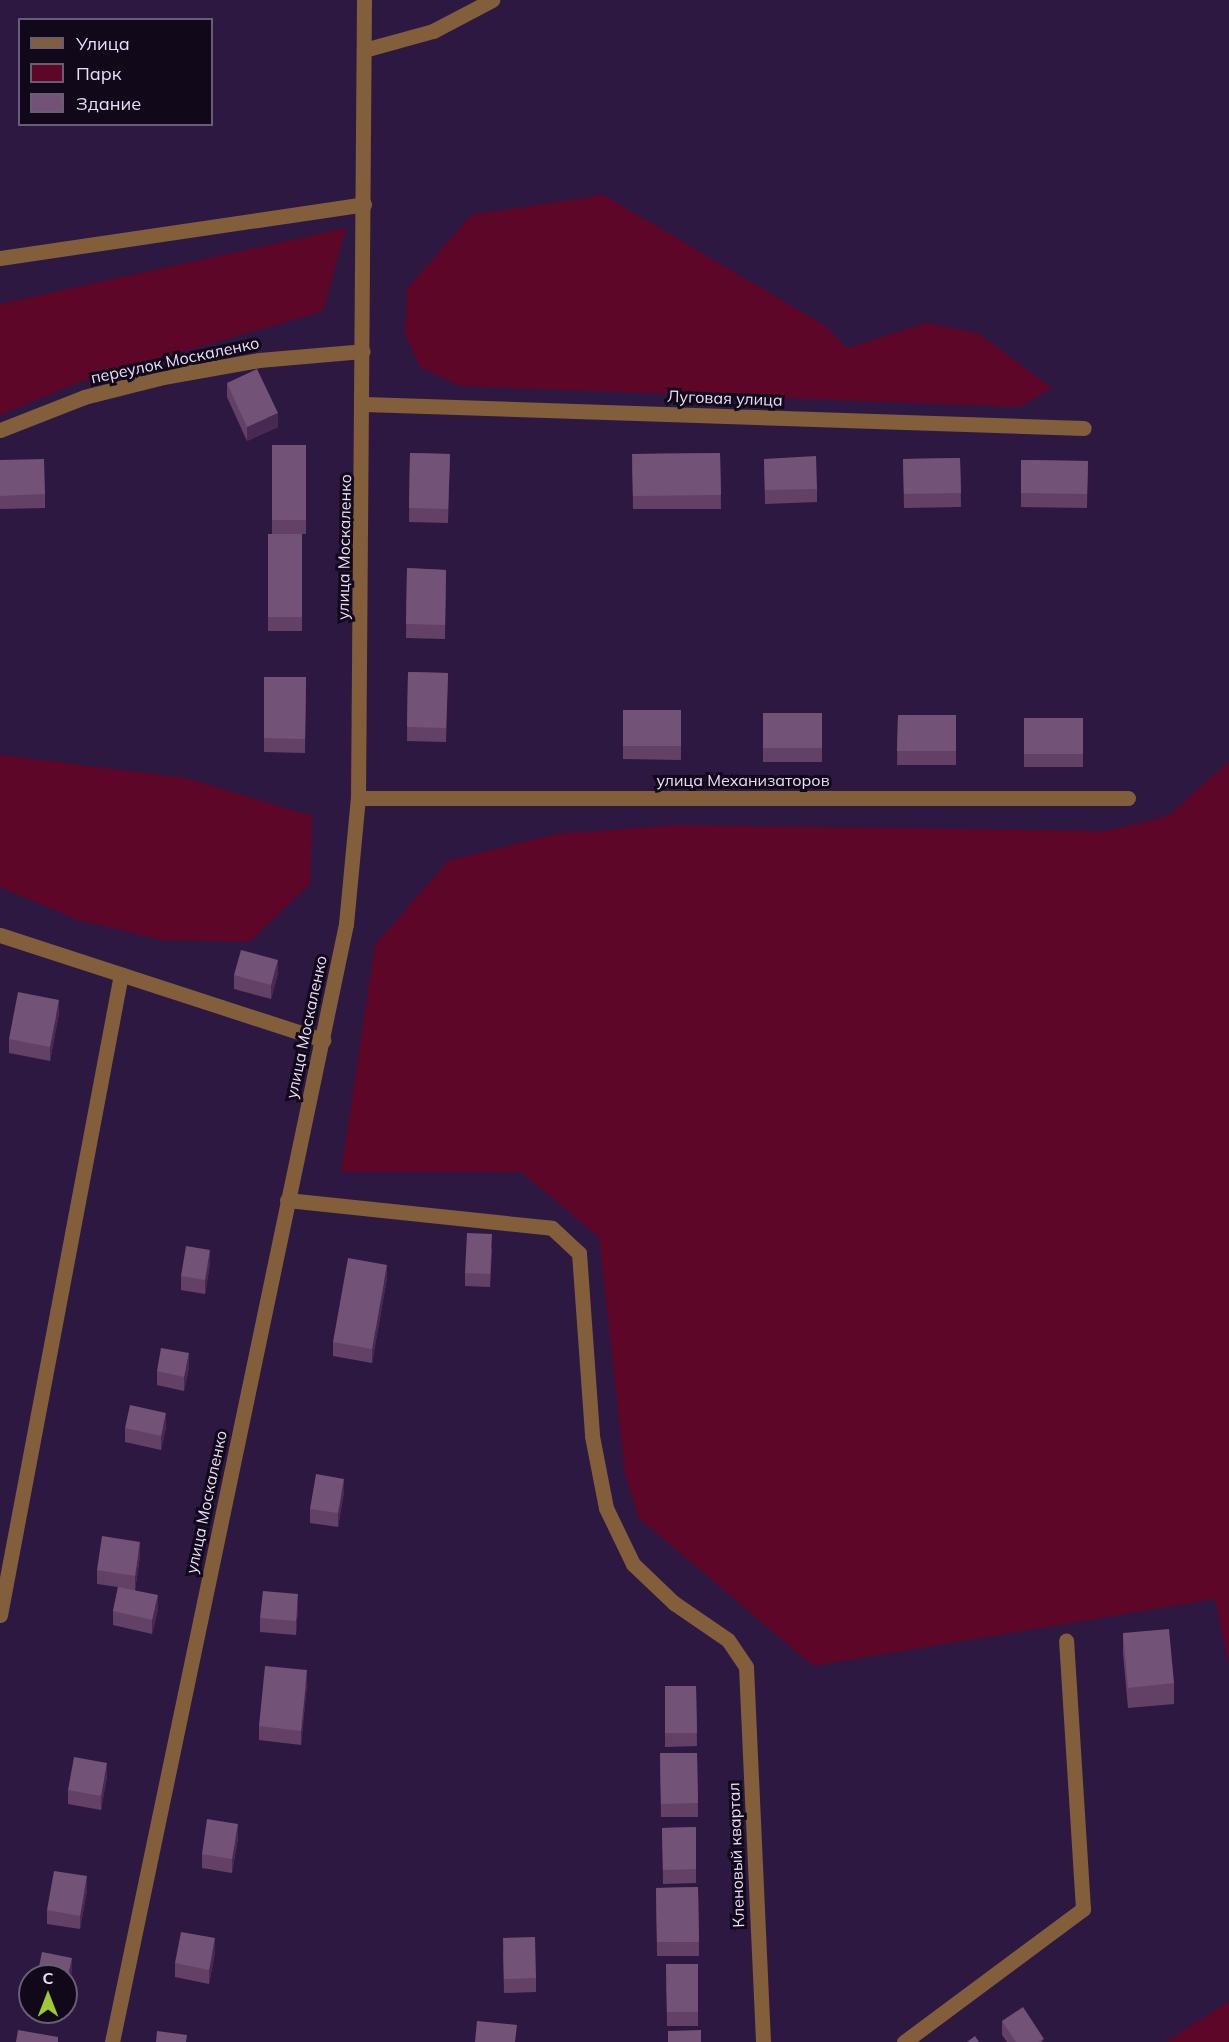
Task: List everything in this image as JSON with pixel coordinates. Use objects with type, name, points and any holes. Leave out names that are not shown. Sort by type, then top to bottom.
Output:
[{"type":"street","name":"улица Москаленко","points":[[112,2042],[346,924],[358,798],[364,404],[364,0]]},
{"type":"street","points":[[364,50],[433,31],[492,0]]},
{"type":"street","points":[[0,258],[364,204]]},
{"type":"street","name":"переулок Москаленко","points":[[0,430],[84,398],[163,377],[259,360],[363,351]]},
{"type":"street","name":"Луговая улица","points":[[364,404],[1084,428]]},
{"type":"street","name":"улица Механизаторов","points":[[358,798],[1128,798]]},
{"type":"street","points":[[0,934],[322,1040]]},
{"type":"street","points":[[0,1615],[121,974]]},
{"type":"street","name":"Кленовый квартал","points":[[287,1200],[552,1228],[568,1237],[579,1253],[592,1436],[606,1508],[633,1564],[674,1603],[728,1640],[746,1667],[763,2042]]},
{"type":"street","points":[[904,2042],[1083,1909],[1066,1641]]},
{"type":"green space","points":[[604,195],[827,327],[847,348],[926,323],[978,333],[1052,388],[1020,407],[460,386],[420,367],[405,334],[407,289],[471,215]]},
{"type":"green space","points":[[346,228],[323,311],[80,382],[0,415],[0,304]]},
{"type":"green space","points":[[0,755],[186,778],[312,816],[310,884],[249,942],[162,940],[78,920],[0,887]]},
{"type":"green space","points":[[1229,761],[1229,1666],[1215,1599],[813,1666],[639,1518],[625,1475],[599,1237],[521,1172],[341,1172],[375,945],[448,861],[556,834],[679,825],[1107,831],[1168,816]]},
{"type":"green space","points":[[1229,2001],[1229,2042],[1166,2042]]},
{"type":"building","points":[[257,369],[278,413],[247,427],[227,383]]},
{"type":"building","points":[[272,445],[306,445],[306,520],[272,520]]},
{"type":"building","points":[[410,453],[450,454],[448,509],[409,508]]},
{"type":"building","points":[[720,453],[721,495],[633,496],[632,454]]},
{"type":"building","points":[[816,456],[817,489],[765,490],[764,459]]},
{"type":"building","points":[[960,458],[961,493],[904,494],[903,459]]},
{"type":"building","points":[[44,459],[45,494],[0,496],[0,460]]},
{"type":"building","points":[[1021,460],[1088,461],[1087,494],[1021,493]]},
{"type":"building","points":[[268,534],[302,534],[302,617],[268,617]]},
{"type":"building","points":[[407,568],[446,570],[445,625],[406,624]]},
{"type":"building","points":[[408,672],[448,673],[446,728],[407,727]]},
{"type":"building","points":[[264,677],[306,677],[305,739],[264,738]]},
{"type":"building","points":[[623,710],[681,710],[681,746],[623,746]]},
{"type":"building","points":[[763,713],[822,713],[822,748],[763,748]]},
{"type":"building","points":[[898,715],[956,715],[956,751],[897,751]]},
{"type":"building","points":[[1024,718],[1083,718],[1083,754],[1024,754]]},
{"type":"building","points":[[241,950],[278,960],[271,985],[234,975]]},
{"type":"building","points":[[18,992],[59,1000],[50,1047],[9,1039]]},
{"type":"building","points":[[467,1233],[492,1234],[490,1274],[465,1273]]},
{"type":"building","points":[[186,1246],[210,1250],[205,1280],[181,1276]]},
{"type":"building","points":[[348,1258],[387,1265],[372,1349],[333,1342]]},
{"type":"building","points":[[161,1348],[189,1353],[184,1377],[157,1371]]},
{"type":"building","points":[[130,1405],[166,1413],[161,1436],[125,1428]]},
{"type":"building","points":[[316,1474],[344,1479],[338,1513],[310,1509]]},
{"type":"building","points":[[102,1536],[140,1542],[135,1576],[97,1570]]},
{"type":"building","points":[[118,1587],[158,1595],[152,1620],[113,1611]]},
{"type":"building","points":[[263,1591],[298,1594],[296,1621],[260,1618]]},
{"type":"building","points":[[1169,1629],[1174,1683],[1128,1688],[1123,1633]]},
{"type":"building","points":[[265,1666],[307,1670],[301,1731],[259,1726]]},
{"type":"building","points":[[665,1686],[696,1686],[697,1733],[665,1733]]},
{"type":"building","points":[[660,1753],[697,1753],[698,1803],[661,1804]]},
{"type":"building","points":[[74,1757],[107,1763],[101,1796],[68,1790]]},
{"type":"building","points":[[207,1819],[238,1824],[232,1859],[202,1854]]},
{"type":"building","points":[[696,1827],[696,1869],[663,1870],[662,1828]]},
{"type":"building","points":[[54,1871],[87,1876],[80,1916],[47,1910]]},
{"type":"building","points":[[698,1887],[699,1942],[657,1942],[656,1888]]},
{"type":"building","points":[[181,1932],[215,1938],[209,1970],[175,1963]]},
{"type":"building","points":[[535,1937],[536,1978],[504,1979],[503,1938]]},
{"type":"building","points":[[42,1952],[72,1958],[71,1964],[40,1964]]},
{"type":"building","points":[[666,1964],[698,1964],[698,2012],[667,2012]]},
{"type":"building","points":[[1023,2007],[1044,2039],[1039,2042],[1016,2042],[1002,2021]]},
{"type":"building","points":[[477,2021],[517,2025],[515,2042],[475,2042]]},
{"type":"building","points":[[18,2030],[58,2037],[58,2042],[16,2042]]},
{"type":"building","points":[[701,2030],[701,2042],[668,2042],[668,2031]]},
{"type":"building","points":[[157,2031],[187,2035],[186,2042],[156,2042]]},
{"type":"building","points":[[975,2036],[979,2042],[967,2042]]}]
